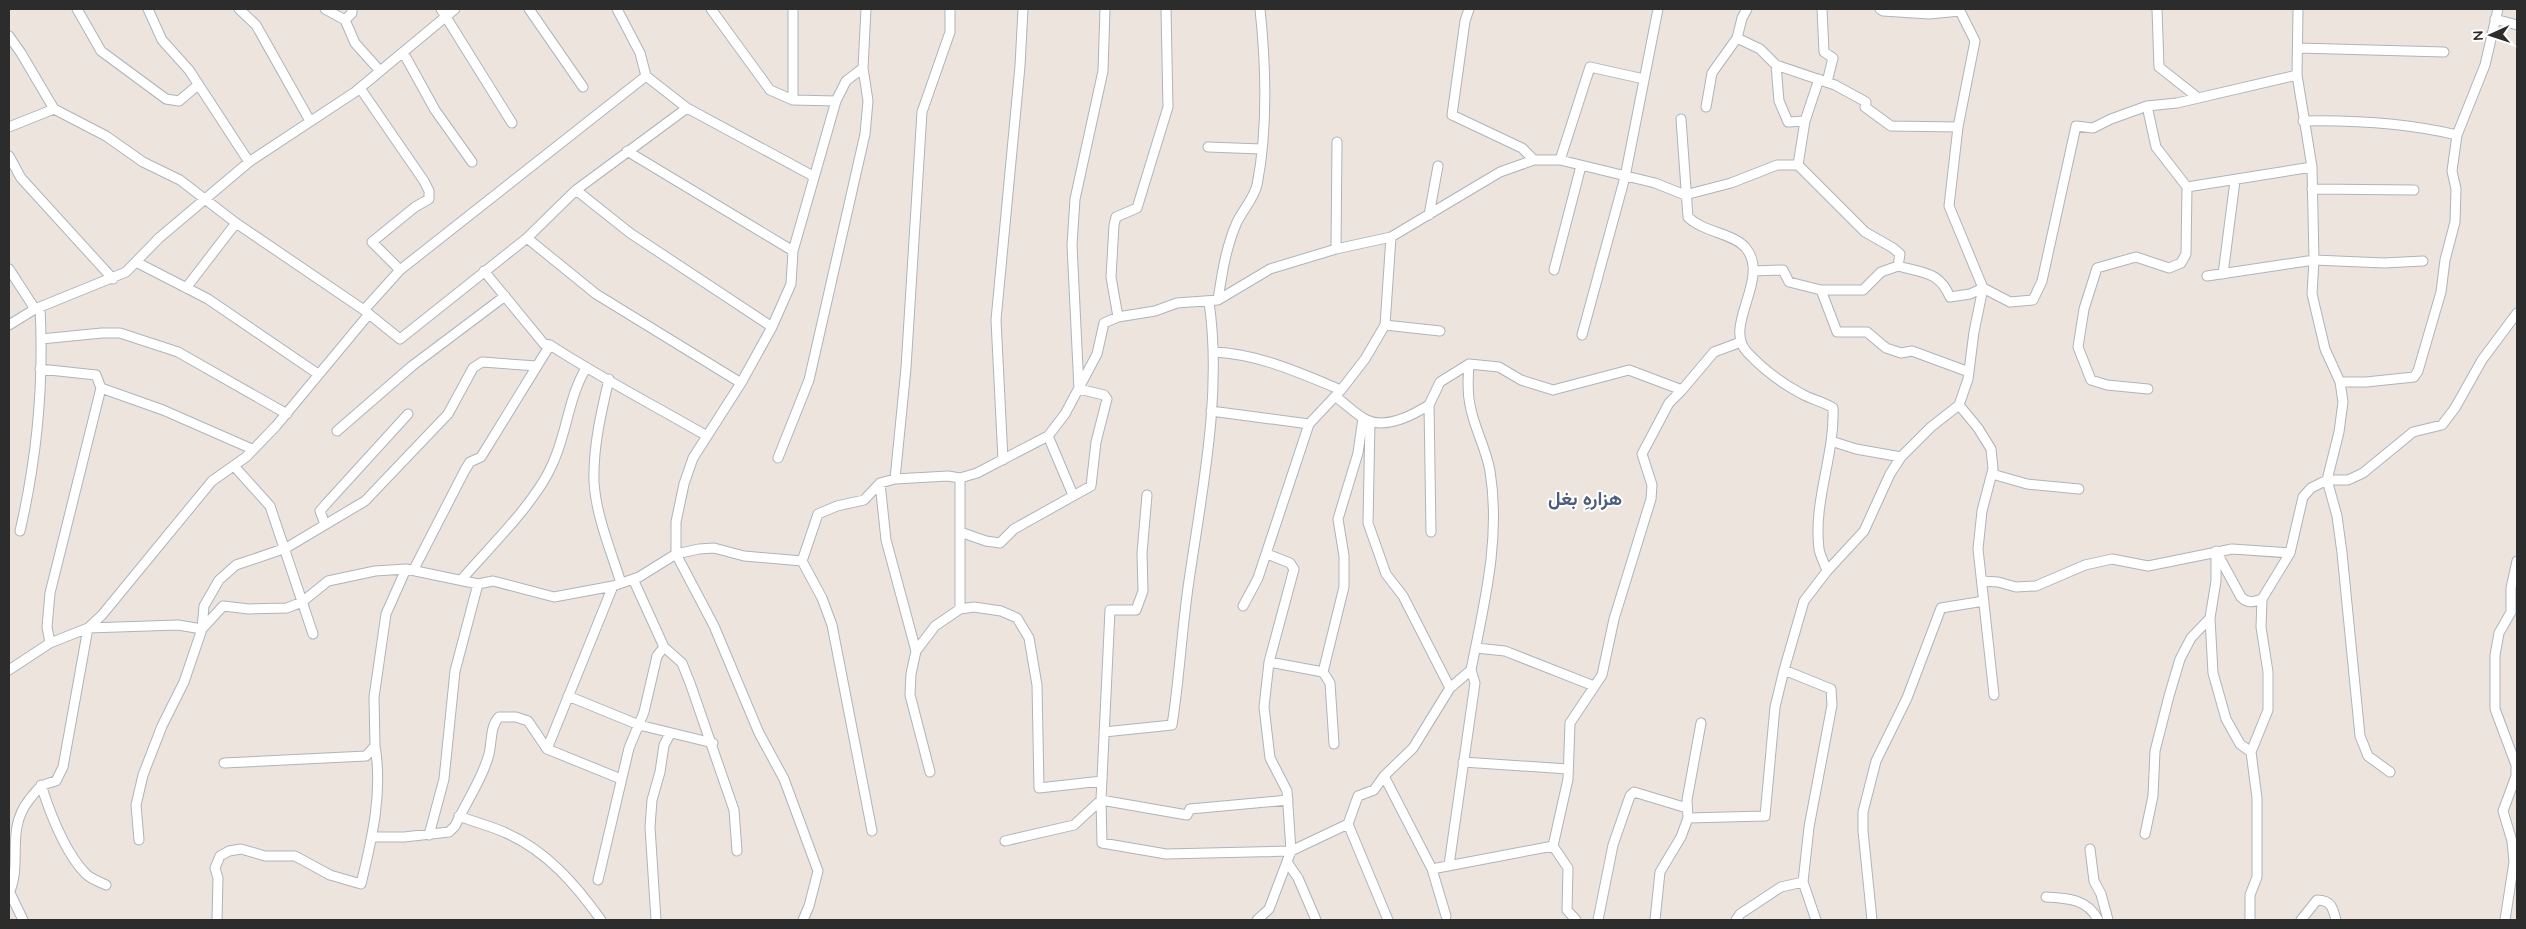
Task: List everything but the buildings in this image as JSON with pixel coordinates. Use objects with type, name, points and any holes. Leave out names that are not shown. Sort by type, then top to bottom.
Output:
[{"type":"street","points":[[77,9],[101,51],[166,99],[179,101],[198,85]]},
{"type":"street","points":[[148,9],[162,40],[198,85],[249,162]]},
{"type":"street","points":[[239,9],[256,24],[310,121]]},
{"type":"street","points":[[325,9],[345,20],[356,43],[380,71]]},
{"type":"street","points":[[345,20],[352,13],[352,9]]},
{"type":"street","points":[[9,325],[38,308],[113,279],[126,272],[159,238],[249,162],[360,88],[403,52],[443,12],[454,9]]},
{"type":"street","points":[[529,9],[583,87]]},
{"type":"street","points":[[617,9],[640,53],[646,76],[687,108],[813,176]]},
{"type":"street","points":[[711,9],[770,90],[793,100],[836,101]]},
{"type":"street","points":[[793,9],[793,100]]},
{"type":"street","points":[[778,458],[808,380],[865,134],[868,102],[863,68],[866,9]]},
{"type":"street","points":[[895,479],[906,368],[922,112],[950,32],[950,9]]},
{"type":"street","points":[[1003,460],[996,320],[1020,66],[1023,9]]},
{"type":"street","points":[[1079,389],[1072,245],[1075,199],[1103,70],[1105,9]]},
{"type":"street","points":[[1118,317],[1111,277],[1114,225],[1116,217],[1137,208],[1168,107],[1166,9]]},
{"type":"street","points":[[1218,300],[1224,261],[1237,222],[1257,187],[1264,137],[1263,45],[1260,9]]},
{"type":"street","points":[[1470,9],[1465,21],[1452,116],[1522,148],[1534,160]]},
{"type":"street","points":[[1582,335],[1625,177],[1658,9]]},
{"type":"street","points":[[1706,107],[1712,73],[1737,38],[1742,18],[1747,9]]},
{"type":"street","points":[[1798,164],[1805,121],[1832,58],[1824,52],[1822,9]]},
{"type":"street","points":[[1688,818],[1765,816],[1775,707],[1804,601],[1827,570],[1864,531],[1890,474],[1901,457],[1931,427],[1959,405],[1968,372],[1974,332],[1984,288],[1949,206],[1958,127],[1975,41],[1960,10],[1929,14],[1883,11],[1880,9]]},
{"type":"street","points":[[2157,9],[2159,67],[2197,96]]},
{"type":"street","points":[[2298,9],[2297,75],[2312,167],[2314,260],[2312,294],[2325,350],[2340,382],[2342,410],[2326,480],[2336,516],[2342,553],[2360,736],[2368,756],[2390,772]]},
{"type":"street","points":[[2340,382],[2366,382],[2414,377],[2418,371],[2441,292],[2445,260],[2455,222],[2456,189],[2452,171],[2457,135],[2485,65],[2498,9]]},
{"type":"street","points":[[443,12],[512,122]]},
{"type":"street","points":[[2495,19],[2517,25]]},
{"type":"street","points":[[9,37],[21,53],[54,109],[106,136],[143,162],[180,180],[236,223],[366,312],[400,339],[526,238],[576,190],[687,108]]},
{"type":"street","points":[[1737,38],[1760,49],[1776,65],[1823,80],[1866,102],[1865,107],[1891,126],[1958,127]]},
{"type":"street","points":[[2298,48],[2444,52]]},
{"type":"street","points":[[403,52],[435,110],[472,162]]},
{"type":"street","points":[[1776,65],[1780,101],[1788,122],[1805,121]]},
{"type":"street","points":[[1560,160],[1590,67],[1644,79]]},
{"type":"street","points":[[803,920],[810,906],[818,871],[784,779],[759,733],[714,626],[676,554],[676,522],[684,484],[693,458],[741,383],[772,327],[792,284],[793,251],[836,101],[846,81],[863,68]]},
{"type":"street","points":[[1984,288],[2010,302],[2033,300],[2042,281],[2076,126],[2093,128],[2111,119],[2147,106],[2177,102],[2297,75]]},
{"type":"street","points":[[23,920],[9,893],[14,870],[12,824],[41,785],[56,781],[62,767],[88,628],[102,615],[212,481],[234,466],[287,414],[400,270],[646,76]]},
{"type":"street","points":[[360,88],[424,181],[429,192],[429,199],[415,207],[372,242],[400,270]]},
{"type":"street","points":[[2147,106],[2156,147],[2187,187],[2186,254],[2181,263],[2169,268],[2136,257],[2097,268],[2084,309],[2078,347],[2091,380],[2107,385],[2148,389]]},
{"type":"street","points":[[9,127],[54,109]]},
{"type":"street","points":[[1681,119],[1688,217],[1697,225],[1744,246],[1753,263],[1740,331],[1740,342],[1746,352],[1782,381],[1802,395],[1833,408],[1830,441],[1820,496],[1819,550],[1827,570]]},
{"type":"street","points":[[2303,121],[2346,120],[2382,123],[2432,129],[2457,135]]},
{"type":"street","points":[[1336,249],[1337,142]]},
{"type":"street","points":[[1208,147],[1261,149]]},
{"type":"street","points":[[627,151],[793,251]]},
{"type":"street","points":[[9,156],[21,178],[113,279]]},
{"type":"street","points":[[872,831],[832,625],[822,598],[802,561],[818,514],[837,506],[864,500],[880,483],[895,479],[948,476],[960,478],[977,473],[1048,436],[1065,414],[1097,354],[1104,323],[1118,317],[1155,311],[1177,303],[1218,300],[1270,269],[1336,249],[1392,237],[1500,172],[1534,160],[1560,160],[1655,183],[1685,195],[1731,183],[1776,165],[1798,164],[1865,232],[1900,254],[1898,266]]},
{"type":"street","points":[[1429,215],[1438,166]]},
{"type":"street","points":[[1554,270],[1582,166]]},
{"type":"street","points":[[2187,187],[2235,181],[2312,167]]},
{"type":"street","points":[[2224,274],[2235,181]]},
{"type":"street","points":[[2312,189],[2414,190]]},
{"type":"street","points":[[576,190],[630,233],[772,327]]},
{"type":"street","points":[[186,288],[236,223]]},
{"type":"street","points":[[1243,606],[1258,578],[1267,554],[1310,424],[1338,394],[1365,359],[1385,325],[1392,237]]},
{"type":"street","points":[[526,238],[596,294],[741,383]]},
{"type":"street","points":[[2207,276],[2314,260],[2384,263],[2423,261]]},
{"type":"street","points":[[136,262],[216,304],[318,374]]},
{"type":"street","points":[[1753,270],[1783,270],[1788,282],[1821,290],[1864,290],[1881,272],[1898,266],[1934,275],[1944,284],[1950,298],[1970,294],[1984,288]]},
{"type":"street","points":[[9,269],[38,308],[42,339],[39,423],[29,494],[20,531]]},
{"type":"street","points":[[484,271],[544,344],[550,345],[586,368],[609,379],[708,436]]},
{"type":"street","points":[[1821,290],[1837,332],[1867,332],[1886,348],[1901,353],[1912,351],[1968,372]]},
{"type":"street","points":[[337,431],[412,366],[505,296]]},
{"type":"street","points":[[1104,732],[1172,725],[1189,576],[1202,499],[1211,411],[1214,352],[1208,302]]},
{"type":"street","points":[[2250,920],[2250,895],[2257,877],[2257,798],[2251,752],[2268,710],[2268,672],[2261,627],[2262,599],[2290,553],[2303,497],[2311,488],[2326,480],[2348,480],[2363,473],[2413,432],[2442,426],[2455,408],[2482,360],[2517,313]]},
{"type":"street","points":[[1385,325],[1440,331]]},
{"type":"street","points":[[42,339],[120,333],[178,352],[287,414]]},
{"type":"street","points":[[1576,920],[1567,910],[1568,868],[1553,846],[1568,769],[1570,723],[1602,675],[1614,619],[1651,499],[1652,485],[1642,454],[1669,403],[1714,352],[1740,342]]},
{"type":"street","points":[[217,920],[218,878],[216,868],[220,856],[230,850],[241,849],[266,856],[295,856],[330,874],[361,884],[373,837],[378,762],[375,746],[374,697],[386,614],[465,470],[470,462],[481,457],[550,345]]},
{"type":"street","points":[[1214,352],[1233,353],[1274,363],[1338,394],[1366,420],[1391,421],[1410,417],[1429,405]]},
{"type":"street","points":[[138,840],[136,805],[143,775],[162,726],[184,682],[202,629],[204,606],[218,580],[236,565],[286,548],[365,501],[448,414],[473,368],[482,362],[537,366]]},
{"type":"street","points":[[1431,532],[1429,405],[1440,382],[1469,364],[1498,367],[1521,380],[1553,390],[1629,370],[1682,390]]},
{"type":"street","points":[[1449,865],[1475,683],[1472,670],[1491,571],[1495,517],[1490,469],[1470,406],[1467,388],[1469,364]]},
{"type":"street","points":[[462,578],[505,531],[544,481],[553,464],[572,400],[586,368]]},
{"type":"street","points":[[40,369],[96,375],[101,388],[50,592],[47,626],[50,643]]},
{"type":"street","points":[[547,749],[617,584],[594,483],[597,429],[609,379]]},
{"type":"street","points":[[101,388],[163,410],[252,449]]},
{"type":"street","points":[[960,532],[1000,543],[1014,529],[1091,486],[1096,442],[1107,398],[1104,395],[1079,389]]},
{"type":"street","points":[[1959,405],[1978,428],[1991,449],[1992,474],[1982,511],[1979,539],[1994,695]]},
{"type":"street","points":[[1211,411],[1310,424]]},
{"type":"street","points":[[325,524],[320,511],[408,414]]},
{"type":"street","points":[[1334,744],[1330,684],[1323,672],[1344,587],[1344,556],[1338,519],[1366,420]]},
{"type":"street","points":[[1366,420],[1368,523],[1386,574],[1403,596],[1450,688]]},
{"type":"street","points":[[1048,436],[1073,495]]},
{"type":"street","points":[[1830,441],[1856,449],[1901,457]]},
{"type":"street","points":[[234,466],[270,506],[286,548],[313,634]]},
{"type":"street","points":[[1992,474],[2027,484],[2079,489]]},
{"type":"street","points":[[960,478],[960,609]]},
{"type":"street","points":[[880,483],[886,540],[916,651]]},
{"type":"street","points":[[1146,495],[1142,553],[1143,591],[1136,610],[1110,610],[1101,800],[1102,843],[1166,854],[1291,851],[1348,824]]},
{"type":"street","points":[[202,629],[223,606],[249,609],[286,608],[302,602],[328,581],[375,572],[410,569],[444,577],[462,578],[478,584],[493,581],[554,597],[617,584],[633,579],[676,554],[714,548],[744,556],[802,561]]},
{"type":"street","points":[[1982,580],[2016,587],[2036,586],[2086,565],[2112,559],[2148,566],[2232,549],[2290,553]]},
{"type":"street","points":[[2216,552],[2245,602],[2262,599]]},
{"type":"street","points":[[2216,552],[2216,581],[2210,618],[2213,673],[2226,719],[2240,744],[2251,752]]},
{"type":"street","points":[[1257,920],[1269,909],[1291,851],[1287,791],[1270,758],[1264,706],[1269,662],[1294,569],[1290,563],[1267,554]]},
{"type":"street","points":[[2505,920],[2514,862],[2512,841],[2503,811],[2516,776],[2516,765],[2495,709],[2495,655],[2499,632],[2514,614],[2511,588],[2517,560]]},
{"type":"street","points":[[633,579],[664,647],[682,663],[712,743],[734,810],[737,850]]},
{"type":"street","points":[[430,835],[444,779],[455,671],[478,584]]},
{"type":"street","points":[[1872,920],[1863,812],[1876,761],[1908,698],[1941,608],[1984,601]]},
{"type":"street","points":[[930,772],[910,695],[911,674],[916,651],[935,626],[960,609],[974,607],[1001,611],[1017,618],[1029,638],[1037,686],[1039,788],[1102,781]]},
{"type":"street","points":[[2146,834],[2153,796],[2155,751],[2180,659],[2191,638],[2210,618]]},
{"type":"street","points":[[9,670],[50,643],[88,628],[178,625],[202,629]]},
{"type":"street","points":[[598,880],[629,748],[640,725],[653,681],[657,656],[664,647]]},
{"type":"street","points":[[1476,648],[1505,652],[1594,686]]},
{"type":"street","points":[[1269,662],[1323,672]]},
{"type":"street","points":[[1388,920],[1348,824],[1358,796],[1374,790],[1384,776],[1413,748],[1450,688],[1472,670]]},
{"type":"street","points":[[1784,670],[1831,689],[1832,705],[1809,827],[1803,882],[1816,920]]},
{"type":"street","points":[[568,696],[640,725],[712,743]]},
{"type":"street","points":[[373,837],[404,837],[449,832],[483,772],[489,754],[494,722],[499,717],[516,717],[528,721],[547,749],[621,779]]},
{"type":"street","points":[[1655,920],[1660,872],[1680,837],[1688,818],[1686,808],[1701,723]]},
{"type":"street","points":[[656,920],[650,827],[652,800],[660,772],[664,745],[670,734]]},
{"type":"street","points":[[224,763],[366,756],[375,746]]},
{"type":"street","points":[[1463,762],[1568,769]]},
{"type":"street","points":[[1384,776],[1432,869],[1446,916]]},
{"type":"street","points":[[41,785],[50,812],[73,859],[87,876],[106,885]]},
{"type":"street","points":[[1598,920],[1613,845],[1630,796],[1634,792],[1648,795],[1686,808]]},
{"type":"street","points":[[1101,800],[1187,815],[1190,809],[1288,800]]},
{"type":"street","points":[[1004,841],[1074,825],[1101,800]]},
{"type":"street","points":[[459,816],[506,833],[542,855],[581,892],[601,920]]},
{"type":"street","points":[[1432,869],[1553,846]]},
{"type":"street","points":[[2090,849],[2094,880],[2101,894],[2108,920]]},
{"type":"street","points":[[1287,862],[1298,878],[1316,920]]},
{"type":"street","points":[[1736,920],[1740,914],[1781,887],[1803,882]]},
{"type":"street","points":[[2046,898],[2080,901],[2089,907],[2098,920]]},
{"type":"street","points":[[2301,920],[2317,900],[2325,900],[2332,905],[2336,920]]},
{"type":"district","name":"هزارهِ بغل","points":[[1585,498]]}]
